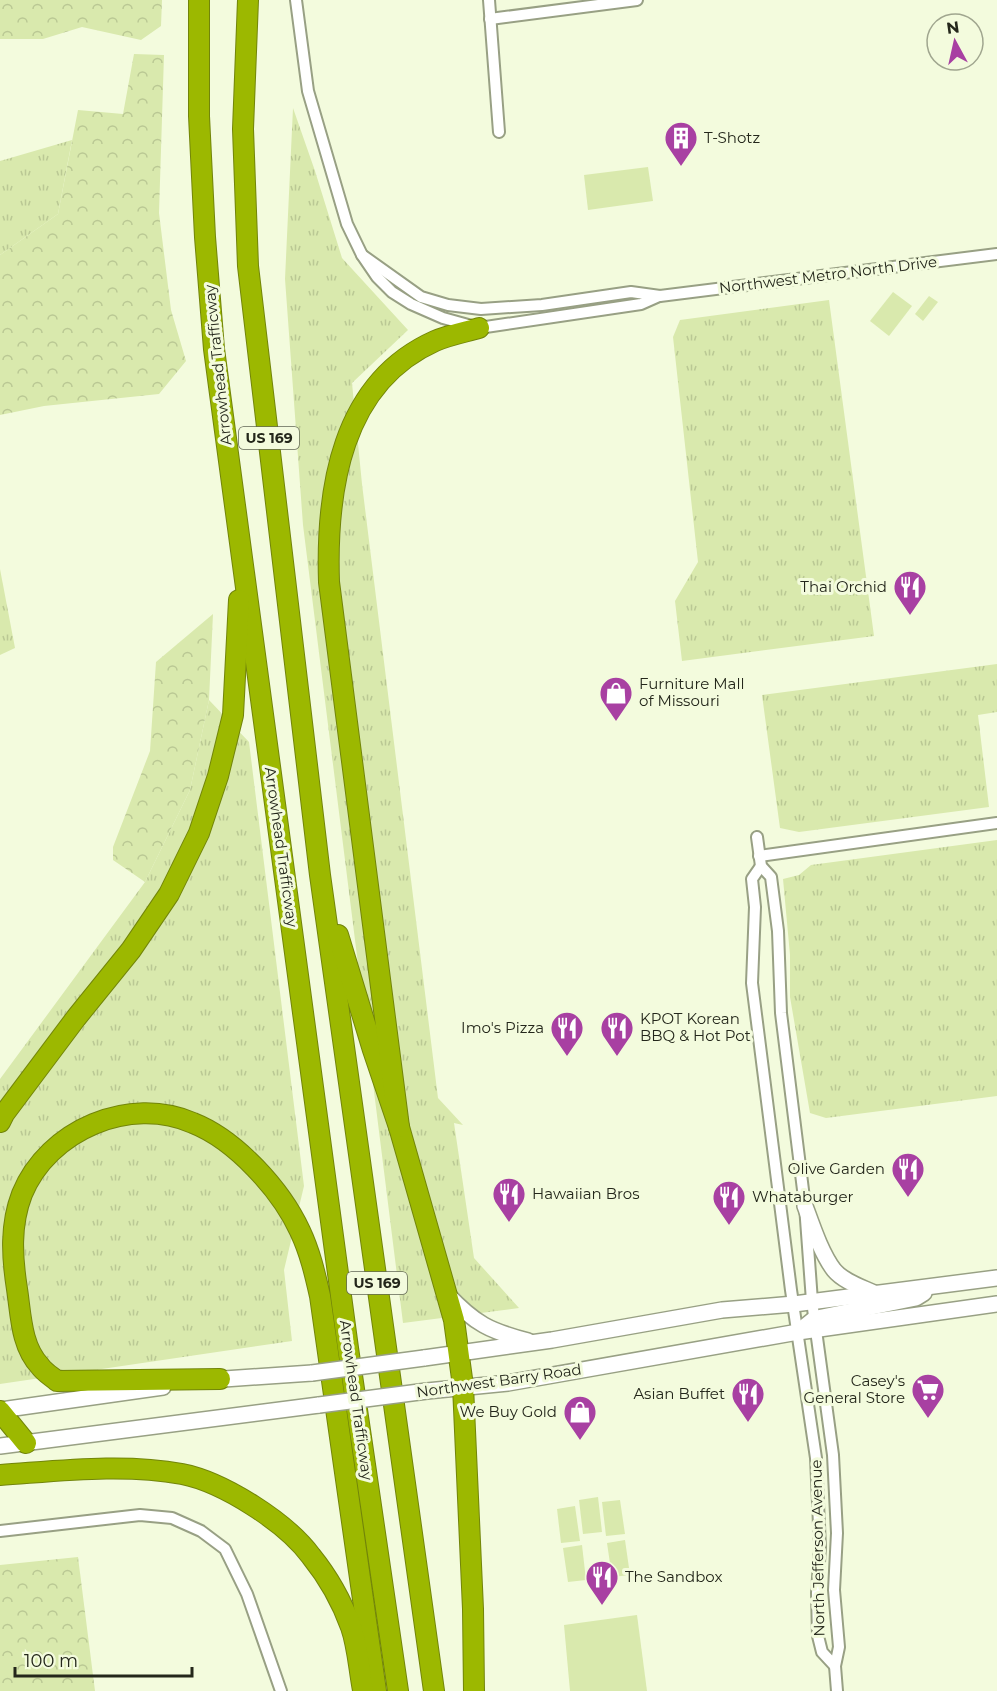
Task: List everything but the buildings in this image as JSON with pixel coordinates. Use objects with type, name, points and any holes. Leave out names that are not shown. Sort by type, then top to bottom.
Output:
[{"type":"highway","name":"Arrowhead Trafficway","points":[[200,0],[199,116],[214,349],[348,1348],[398,1691]]},
{"type":"highway","name":"US 169","points":[[248,0],[243,129],[248,266],[320,875],[434,1691]]},
{"type":"highway","points":[[399,1126],[329,582],[328,544],[335,477],[353,423],[367,399],[386,374],[408,357],[480,318]]},
{"type":"highway","points":[[0,1122],[76,1018],[131,951],[169,894],[199,832],[218,776],[233,715],[241,552]]},
{"type":"highway","points":[[320,875],[373,1050],[399,1126],[447,1294],[460,1354],[474,1609],[474,1691]]},
{"type":"highway","points":[[220,1379],[57,1381],[40,1367],[30,1352],[24,1334],[15,1272],[12,1238],[16,1214],[23,1193],[34,1173],[51,1152],[70,1136],[104,1120],[142,1113],[168,1115],[193,1122],[220,1137],[242,1154],[262,1175],[300,1230],[312,1263],[320,1296],[376,1691]]},
{"type":"highway","points":[[0,1411],[26,1443]]},
{"type":"highway","points":[[0,1474],[87,1470],[138,1470],[183,1474],[216,1485],[237,1496],[289,1533],[310,1554],[334,1588],[352,1629],[363,1691]]},
{"type":"main road","points":[[805,1206],[818,1241],[834,1270],[842,1277],[874,1293]]},
{"type":"main road","points":[[0,1411],[220,1379],[312,1372],[460,1354],[722,1310],[794,1304],[997,1278]]},
{"type":"main road","points":[[798,1332],[832,1314],[916,1298],[940,1285]]},
{"type":"main road","points":[[447,1294],[481,1325],[534,1343]]},
{"type":"main road","points":[[815,1324],[997,1304]]},
{"type":"main road","name":"Northwest Barry Road","points":[[0,1446],[530,1379],[798,1332]]},
{"type":"street","points":[[296,0],[309,91],[347,224],[362,255],[376,277],[392,292],[411,304],[443,318],[480,318]]},
{"type":"street","points":[[489,0],[499,132]]},
{"type":"street","points":[[490,19],[637,0]]},
{"type":"street","name":"Northwest Metro North Drive","points":[[480,318],[542,305],[631,292],[660,296],[997,254]]},
{"type":"street","points":[[362,255],[421,297],[480,318]]},
{"type":"street","name":"Northwest Metro North Drive","points":[[480,318],[641,304],[660,296]]},
{"type":"street","points":[[757,837],[760,861],[997,823]]},
{"type":"street","name":"North Jefferson Avenue","points":[[760,861],[771,877],[778,931],[781,1013],[805,1206],[812,1301],[833,1455],[837,1545],[834,1590],[839,1647],[835,1666],[837,1691]]},
{"type":"street","name":"North Jefferson Avenue","points":[[760,861],[752,879],[755,907],[752,983],[771,1140],[816,1458],[820,1547],[817,1593],[819,1636],[822,1652],[835,1666]]},
{"type":"street","points":[[0,1531],[140,1515],[172,1518],[201,1531],[225,1549],[247,1594],[281,1691]]},
{"type":"green space","points":[[0,0],[162,0],[161,26],[141,40],[82,27],[43,39],[0,39]]},
{"type":"green space","points":[[134,54],[164,55],[159,213],[171,310],[186,361],[159,394],[44,406],[0,415],[0,255],[58,214],[78,110],[123,114]]},
{"type":"green space","points":[[293,108],[342,258],[408,330],[352,383],[362,484],[438,1098],[463,1125],[454,1123],[474,1258],[519,1308],[403,1323],[303,525],[285,279]]},
{"type":"green space","points":[[72,140],[58,214],[0,255],[0,161]]},
{"type":"green space","points":[[648,167],[653,201],[588,210],[584,175]]},
{"type":"green space","points":[[893,292],[912,306],[889,336],[870,321]]},
{"type":"green space","points":[[929,296],[938,302],[923,321],[915,314]]},
{"type":"green space","points":[[829,300],[874,636],[682,661],[675,601],[698,562],[673,337],[680,320]]},
{"type":"green space","points":[[0,569],[15,648],[0,655]]},
{"type":"green space","points":[[213,614],[209,700],[190,790],[145,882],[113,860],[113,847],[150,751],[156,662]]},
{"type":"green space","points":[[997,664],[997,712],[978,715],[989,807],[799,832],[780,828],[762,695]]},
{"type":"green space","points":[[209,700],[249,742],[304,1186],[284,1270],[292,1341],[0,1384],[0,1079],[145,882],[190,790]]},
{"type":"green space","points":[[997,840],[997,1096],[826,1118],[810,1113],[790,997],[790,955],[783,879],[799,875],[811,865]]},
{"type":"green space","points":[[598,1497],[602,1532],[583,1534],[579,1500]]},
{"type":"green space","points":[[620,1500],[625,1534],[606,1536],[602,1502]]},
{"type":"green space","points":[[575,1506],[580,1541],[561,1543],[557,1509]]},
{"type":"green space","points":[[625,1540],[630,1575],[612,1577],[607,1543]]},
{"type":"green space","points":[[582,1545],[586,1580],[568,1582],[563,1548]]},
{"type":"green space","points":[[78,1557],[95,1691],[0,1691],[0,1565]]},
{"type":"green space","points":[[637,1615],[647,1691],[570,1691],[564,1625]]},
{"type":"place","name":"T-Shotz","points":[[681,167]]},
{"type":"place","name":"Thai Orchid","points":[[910,616]]},
{"type":"place","name":"Furniture Mall of Missouri","points":[[616,722]]},
{"type":"place","name":"Imo's Pizza","points":[[567,1057]]},
{"type":"place","name":"KPOT Korean BBQ & Hot Pot","points":[[617,1057]]},
{"type":"place","name":"Olive Garden","points":[[908,1198]]},
{"type":"place","name":"Hawaiian Bros","points":[[509,1223]]},
{"type":"place","name":"Whataburger","points":[[729,1226]]},
{"type":"place","name":"Casey's General Store","points":[[928,1419]]},
{"type":"place","name":"Asian Buffet","points":[[748,1423]]},
{"type":"place","name":"We Buy Gold","points":[[580,1441]]},
{"type":"place","name":"The Sandbox","points":[[602,1606]]}]
